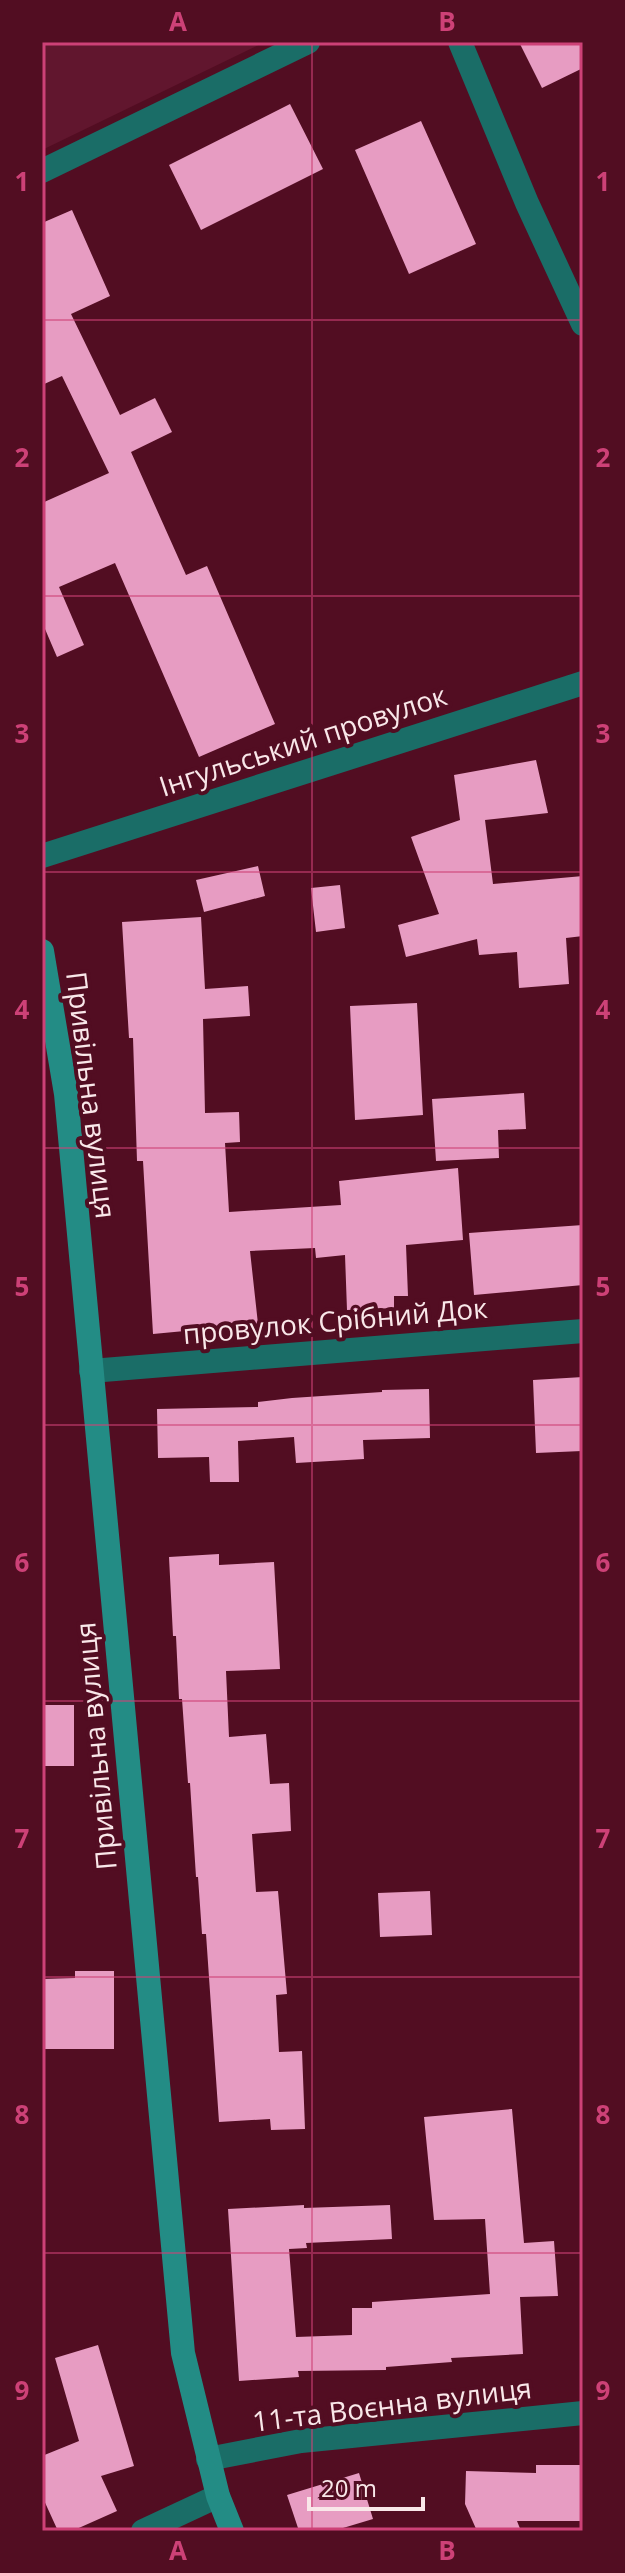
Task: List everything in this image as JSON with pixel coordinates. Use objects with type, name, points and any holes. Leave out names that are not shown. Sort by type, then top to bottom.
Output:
[{"type":"street","points":[[42,171],[308,42]]},
{"type":"street","points":[[460,42],[527,203],[583,324]]},
{"type":"street","name":"Інгульський провулок","points":[[42,856],[583,683]]},
{"type":"street","name":"Привільна вулиця","points":[[42,951],[66,1094],[183,2353],[218,2496],[232,2531]]},
{"type":"street","name":"провулок Срібний Док","points":[[91,1371],[583,1331]]},
{"type":"street","name":"11-та Воєнна вулиця","points":[[208,2459],[301,2441],[583,2413]]},
{"type":"street","points":[[143,2531],[218,2496]]},
{"type":"shaded area","points":[[42,42],[265,42],[42,150]]},
{"type":"building","points":[[519,42],[583,42],[583,68],[542,88]]},
{"type":"building","points":[[290,104],[323,169],[201,230],[169,165]]},
{"type":"building","points":[[421,121],[476,244],[409,274],[355,150]]},
{"type":"building","points":[[72,210],[110,296],[71,314],[120,415],[155,398],[172,432],[131,452],[186,575],[207,566],[275,724],[199,757],[115,563],[59,587],[84,645],[57,657],[42,622],[42,503],[109,473],[62,376],[42,385],[42,223]]},
{"type":"building","points":[[536,760],[548,813],[485,820],[493,884],[583,876],[583,936],[566,938],[569,984],[519,988],[517,952],[479,955],[477,939],[406,957],[398,925],[439,914],[411,837],[460,820],[454,775]]},
{"type":"building","points":[[258,866],[265,896],[204,912],[196,880]]},
{"type":"building","points":[[340,885],[345,928],[316,932],[311,888]]},
{"type":"building","points":[[201,917],[205,989],[248,986],[250,1016],[203,1019],[205,1113],[239,1112],[240,1142],[225,1143],[229,1212],[341,1205],[339,1181],[458,1168],[463,1240],[406,1245],[408,1296],[394,1296],[394,1308],[347,1310],[345,1255],[316,1258],[315,1248],[250,1251],[258,1324],[153,1334],[143,1161],[137,1161],[133,1038],[129,1038],[122,922]]},
{"type":"building","points":[[417,1003],[423,1115],[355,1120],[350,1006]]},
{"type":"building","points":[[524,1093],[526,1129],[498,1130],[499,1158],[436,1161],[432,1099]]},
{"type":"building","points":[[583,1225],[583,1285],[474,1295],[469,1233]]},
{"type":"building","points":[[583,1377],[583,1407],[580,1407],[582,1451],[536,1453],[533,1380]]},
{"type":"building","points":[[429,1389],[430,1438],[363,1440],[364,1459],[296,1463],[294,1437],[238,1441],[239,1482],[210,1482],[209,1457],[158,1458],[157,1409],[258,1407],[258,1402],[292,1398]]},
{"type":"building","points":[[219,1554],[219,1565],[274,1562],[280,1669],[226,1671],[229,1737],[266,1734],[270,1784],[289,1783],[291,1831],[252,1834],[256,1892],[278,1891],[287,1994],[276,1995],[279,2052],[302,2051],[305,2129],[271,2130],[270,2119],[219,2122],[206,1934],[202,1934],[196,1877],[176,1636],[173,1636],[169,1557]]},
{"type":"building","points":[[42,1705],[74,1705],[74,1766],[42,1766]]},
{"type":"building","points":[[430,1891],[432,1935],[380,1937],[378,1893]]},
{"type":"building","points":[[75,1971],[114,1971],[114,2049],[42,2049],[42,1979],[75,1978]]},
{"type":"building","points":[[512,2109],[524,2243],[554,2241],[558,2296],[520,2297],[523,2354],[451,2358],[452,2362],[386,2367],[386,2370],[298,2371],[299,2377],[239,2381],[228,2209],[390,2205],[392,2239],[306,2243],[307,2248],[289,2249],[296,2337],[352,2335],[352,2308],[372,2308],[372,2302],[490,2294],[485,2219],[434,2220],[424,2117]]},
{"type":"building","points":[[98,2345],[134,2466],[101,2476],[117,2511],[72,2531],[58,2531],[42,2496],[42,2456],[79,2441],[55,2358]]},
{"type":"building","points":[[536,2465],[583,2465],[581,2521],[517,2521],[521,2531],[477,2531],[465,2504],[466,2471],[536,2473]]},
{"type":"building","points":[[359,2473],[373,2519],[333,2531],[299,2531],[287,2495]]}]
